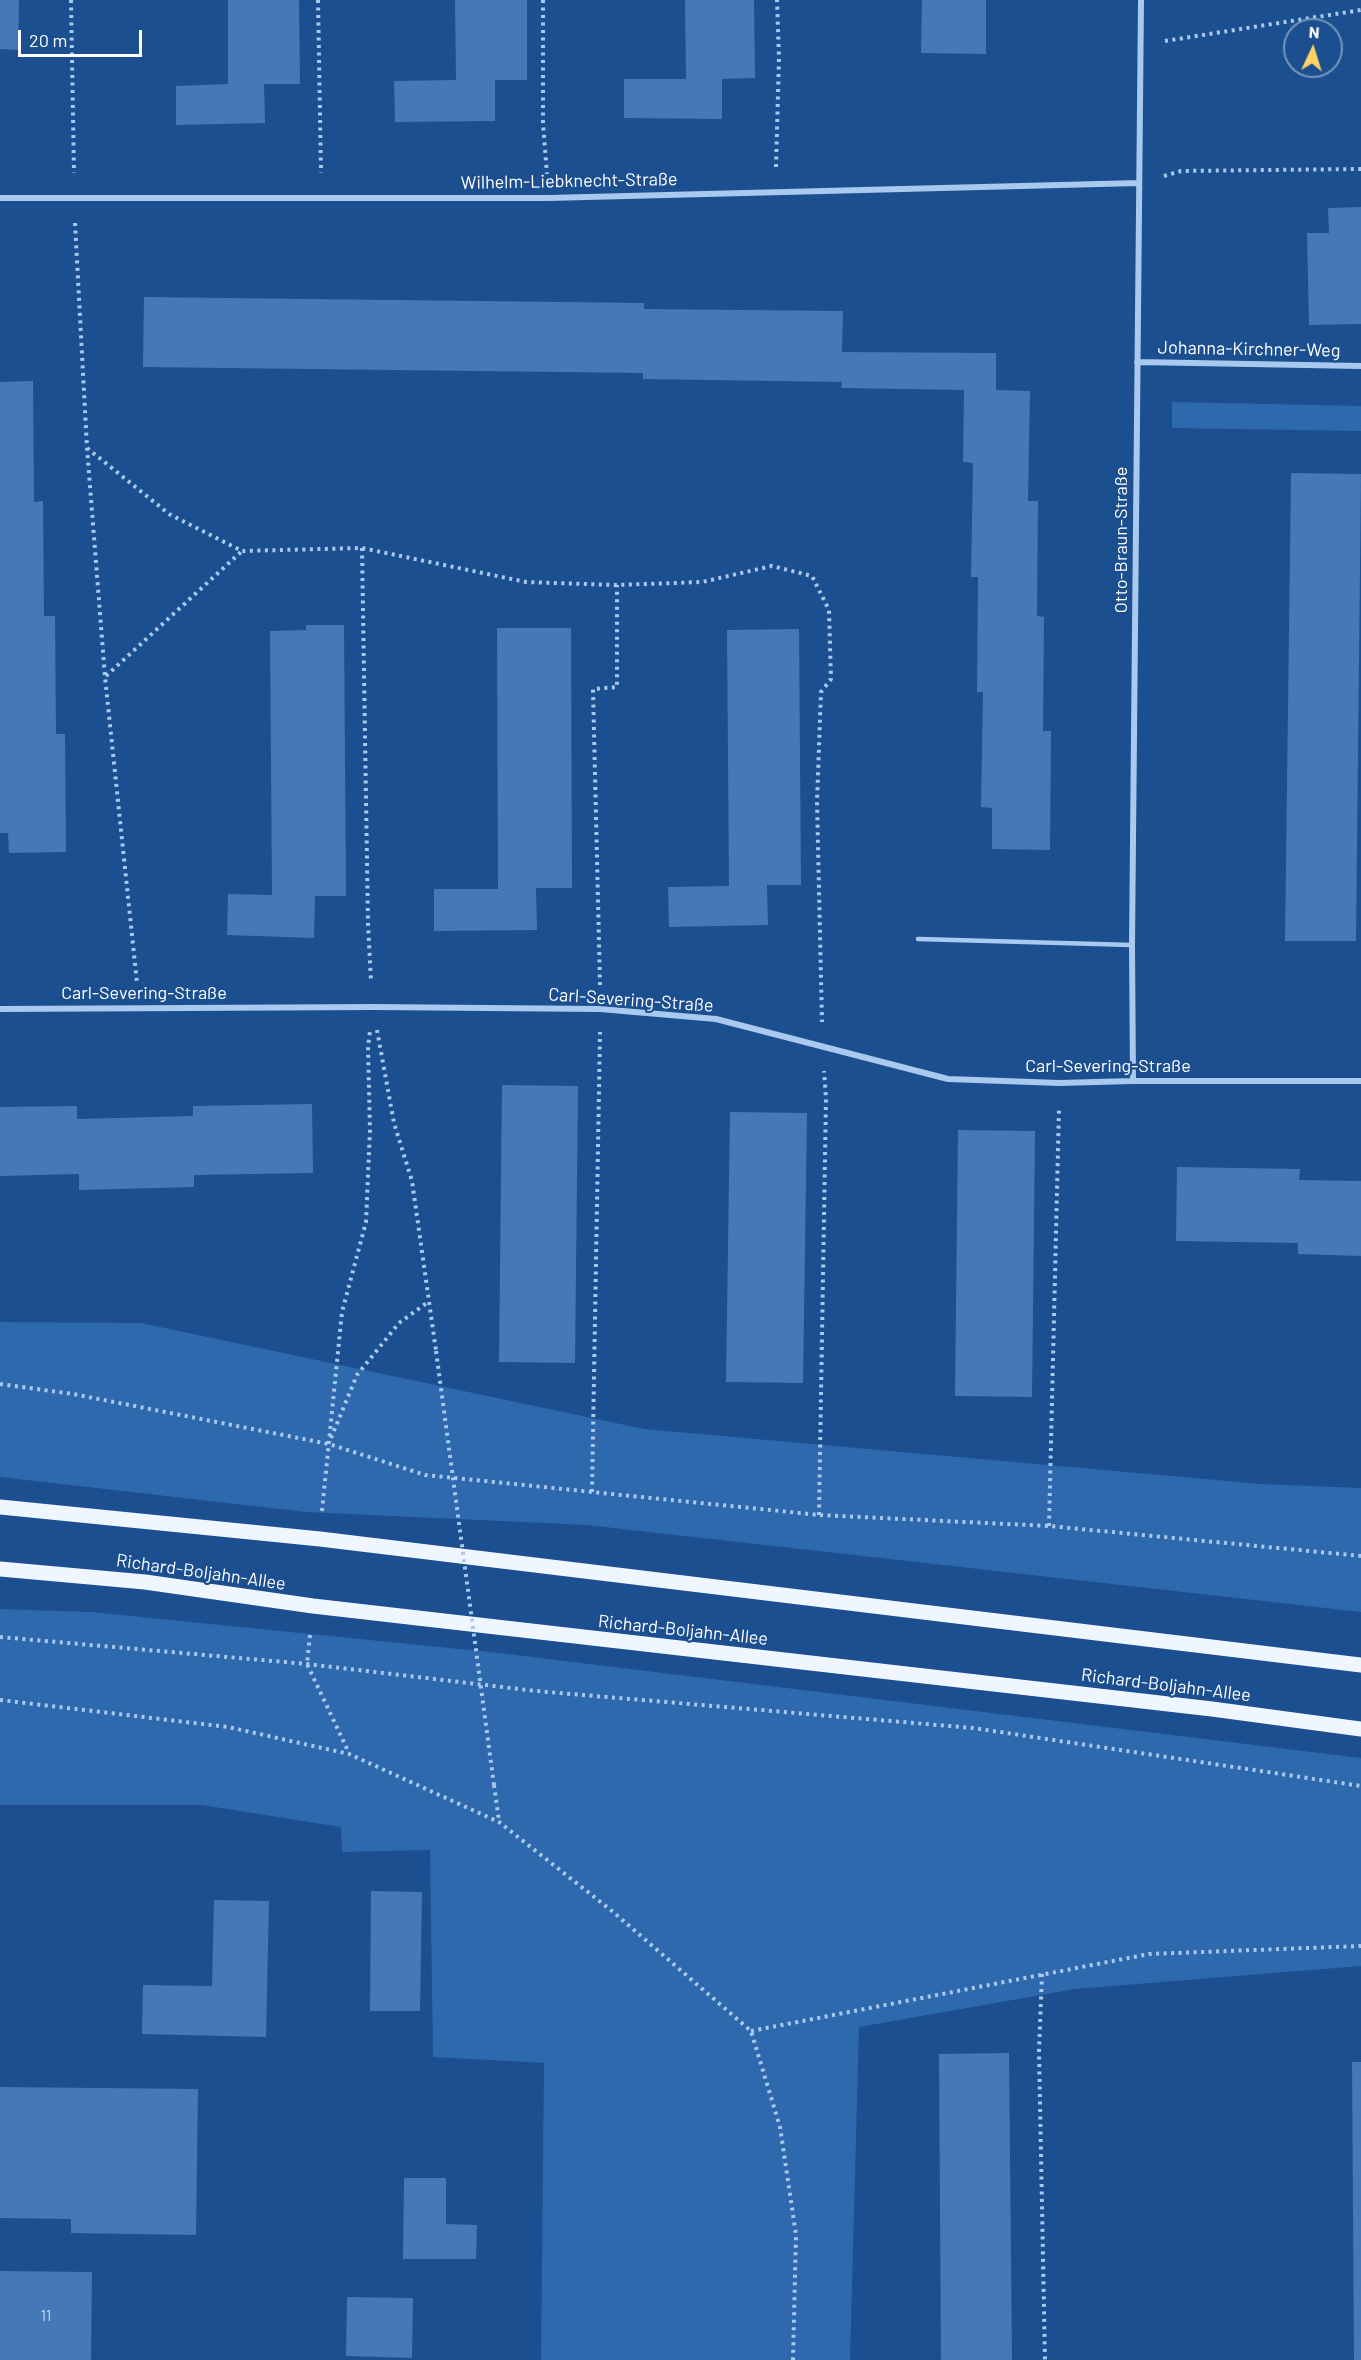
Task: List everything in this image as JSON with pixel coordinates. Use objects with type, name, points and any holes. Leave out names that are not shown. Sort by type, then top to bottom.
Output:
[{"type":"main road","points":[[0,1507],[331,1540],[1361,1665]]},
{"type":"main road","name":"Richard-Boljahn-Allee","points":[[0,1569],[146,1582],[313,1606],[1212,1709],[1361,1729]]},
{"type":"street","name":"Otto-Braun-Straße","points":[[1134,1081],[1132,945],[1141,0]]},
{"type":"street","name":"Wilhelm-Liebknecht-Straße","points":[[0,198],[548,198],[1139,183]]},
{"type":"street","name":"Johanna-Kirchner-Weg","points":[[1137,362],[1361,366]]},
{"type":"street","name":"Carl-Severing-Straße","points":[[0,1009],[373,1007],[600,1009],[716,1019],[948,1079],[1059,1083],[1361,1081]]},
{"type":"lane","points":[[918,939],[1132,945]]},
{"type":"path","points":[[71,0],[74,197],[87,448],[105,677],[140,1008]]},
{"type":"path","points":[[318,0],[321,197]]},
{"type":"path","points":[[543,0],[543,124],[548,198]]},
{"type":"path","points":[[776,191],[779,58],[777,0]]},
{"type":"path","points":[[1141,45],[1361,10]]},
{"type":"path","points":[[1139,183],[1181,171],[1361,168]]},
{"type":"path","points":[[87,448],[169,514],[242,551],[362,548],[526,582],[617,585],[702,582],[772,566],[812,576],[829,610],[831,679],[821,692],[817,802],[822,1047],[826,1098],[819,1515]]},
{"type":"path","points":[[362,548],[368,924],[373,1007],[394,1123],[411,1181],[499,1822]]},
{"type":"path","points":[[105,677],[242,551]]},
{"type":"path","points":[[592,1492],[600,1009],[593,689],[617,687],[617,585]]},
{"type":"path","points":[[329,1444],[342,1312],[366,1222],[370,1130],[368,1047],[373,1007]]},
{"type":"path","points":[[1049,1526],[1059,1083]]},
{"type":"path","points":[[329,1444],[357,1375],[399,1323],[428,1302]]},
{"type":"path","points":[[0,1384],[73,1394],[329,1444],[425,1474],[819,1515],[1049,1526],[1361,1556]]},
{"type":"path","points":[[0,1637],[307,1664],[536,1691],[973,1728],[1361,1786]]},
{"type":"path","points":[[307,1664],[349,1754]]},
{"type":"path","points":[[0,1700],[228,1727],[349,1754],[499,1822],[612,1911],[751,2031],[780,2127],[796,2235],[793,2360]]},
{"type":"path","points":[[751,2031],[1149,1954],[1361,1946]]},
{"type":"path","points":[[1042,1974],[1039,2051],[1045,2360]]},
{"type":"shaded area","points":[[1172,402],[1361,406],[1361,431],[1172,428]]},
{"type":"shaded area","points":[[0,1322],[141,1323],[644,1429],[1261,1484],[1361,1488],[1361,1612],[587,1525],[306,1512],[0,1477]]},
{"type":"shaded area","points":[[0,1609],[91,1612],[499,1653],[1361,1758],[1361,1966],[1075,1989],[859,2027],[850,2360],[541,2360],[544,2063],[433,2057],[430,1850],[342,1852],[341,1827],[202,1805],[0,1805]]},
{"type":"building","points":[[0,0],[19,0],[18,50],[0,49]]},
{"type":"building","points":[[228,0],[299,0],[300,84],[264,84],[265,123],[176,125],[176,86],[228,84]]},
{"type":"building","points":[[455,0],[527,0],[527,80],[495,80],[495,121],[395,122],[394,81],[456,80]]},
{"type":"building","points":[[685,0],[754,0],[755,78],[722,79],[722,119],[624,118],[624,79],[686,79]]},
{"type":"building","points":[[922,0],[986,0],[986,54],[921,53]]},
{"type":"building","points":[[1361,207],[1361,324],[1309,325],[1307,233],[1329,233],[1328,208]]},
{"type":"building","points":[[144,297],[644,303],[644,309],[843,311],[842,352],[996,353],[996,390],[1030,391],[1028,501],[1038,501],[1037,616],[1044,617],[1043,731],[1051,731],[1050,850],[992,849],[992,808],[981,807],[983,692],[977,692],[978,577],[971,577],[973,463],[963,462],[964,390],[841,388],[842,382],[643,379],[643,373],[143,367]]},
{"type":"building","points":[[33,381],[34,502],[43,501],[44,616],[55,616],[56,734],[65,734],[66,852],[9,853],[8,833],[0,833],[0,382]]},
{"type":"building","points":[[1291,473],[1361,474],[1356,941],[1285,941]]},
{"type":"building","points":[[306,625],[344,625],[346,896],[315,896],[314,938],[227,935],[228,894],[272,895],[270,631],[306,630]]},
{"type":"building","points":[[497,628],[571,628],[572,888],[536,888],[537,930],[434,931],[434,889],[498,889]]},
{"type":"building","points":[[799,629],[801,885],[767,885],[768,925],[669,927],[668,887],[729,886],[727,630]]},
{"type":"building","points":[[502,1085],[578,1086],[575,1363],[499,1362]]},
{"type":"building","points":[[312,1104],[313,1173],[194,1175],[194,1187],[79,1190],[79,1174],[0,1176],[0,1107],[77,1106],[77,1119],[193,1116],[193,1106]]},
{"type":"building","points":[[730,1112],[807,1113],[803,1383],[726,1382]]},
{"type":"building","points":[[958,1130],[1035,1131],[1032,1397],[955,1396]]},
{"type":"building","points":[[1177,1167],[1300,1169],[1299,1180],[1361,1181],[1361,1256],[1298,1254],[1298,1243],[1176,1241]]},
{"type":"building","points":[[371,1891],[422,1892],[420,2011],[370,2011]]},
{"type":"building","points":[[214,1900],[269,1901],[266,2037],[142,2034],[143,1985],[212,1986]]},
{"type":"building","points":[[1009,2053],[1012,2360],[941,2360],[939,2054]]},
{"type":"building","points":[[1352,2062],[1361,2062],[1361,2360],[1354,2360]]},
{"type":"building","points":[[0,2087],[198,2089],[196,2235],[71,2233],[71,2219],[0,2218]]},
{"type":"building","points":[[404,2178],[446,2178],[446,2224],[477,2225],[476,2259],[403,2259]]},
{"type":"building","points":[[0,2271],[92,2272],[91,2360],[0,2360]]},
{"type":"building","points":[[347,2297],[413,2298],[412,2358],[346,2356]]}]
